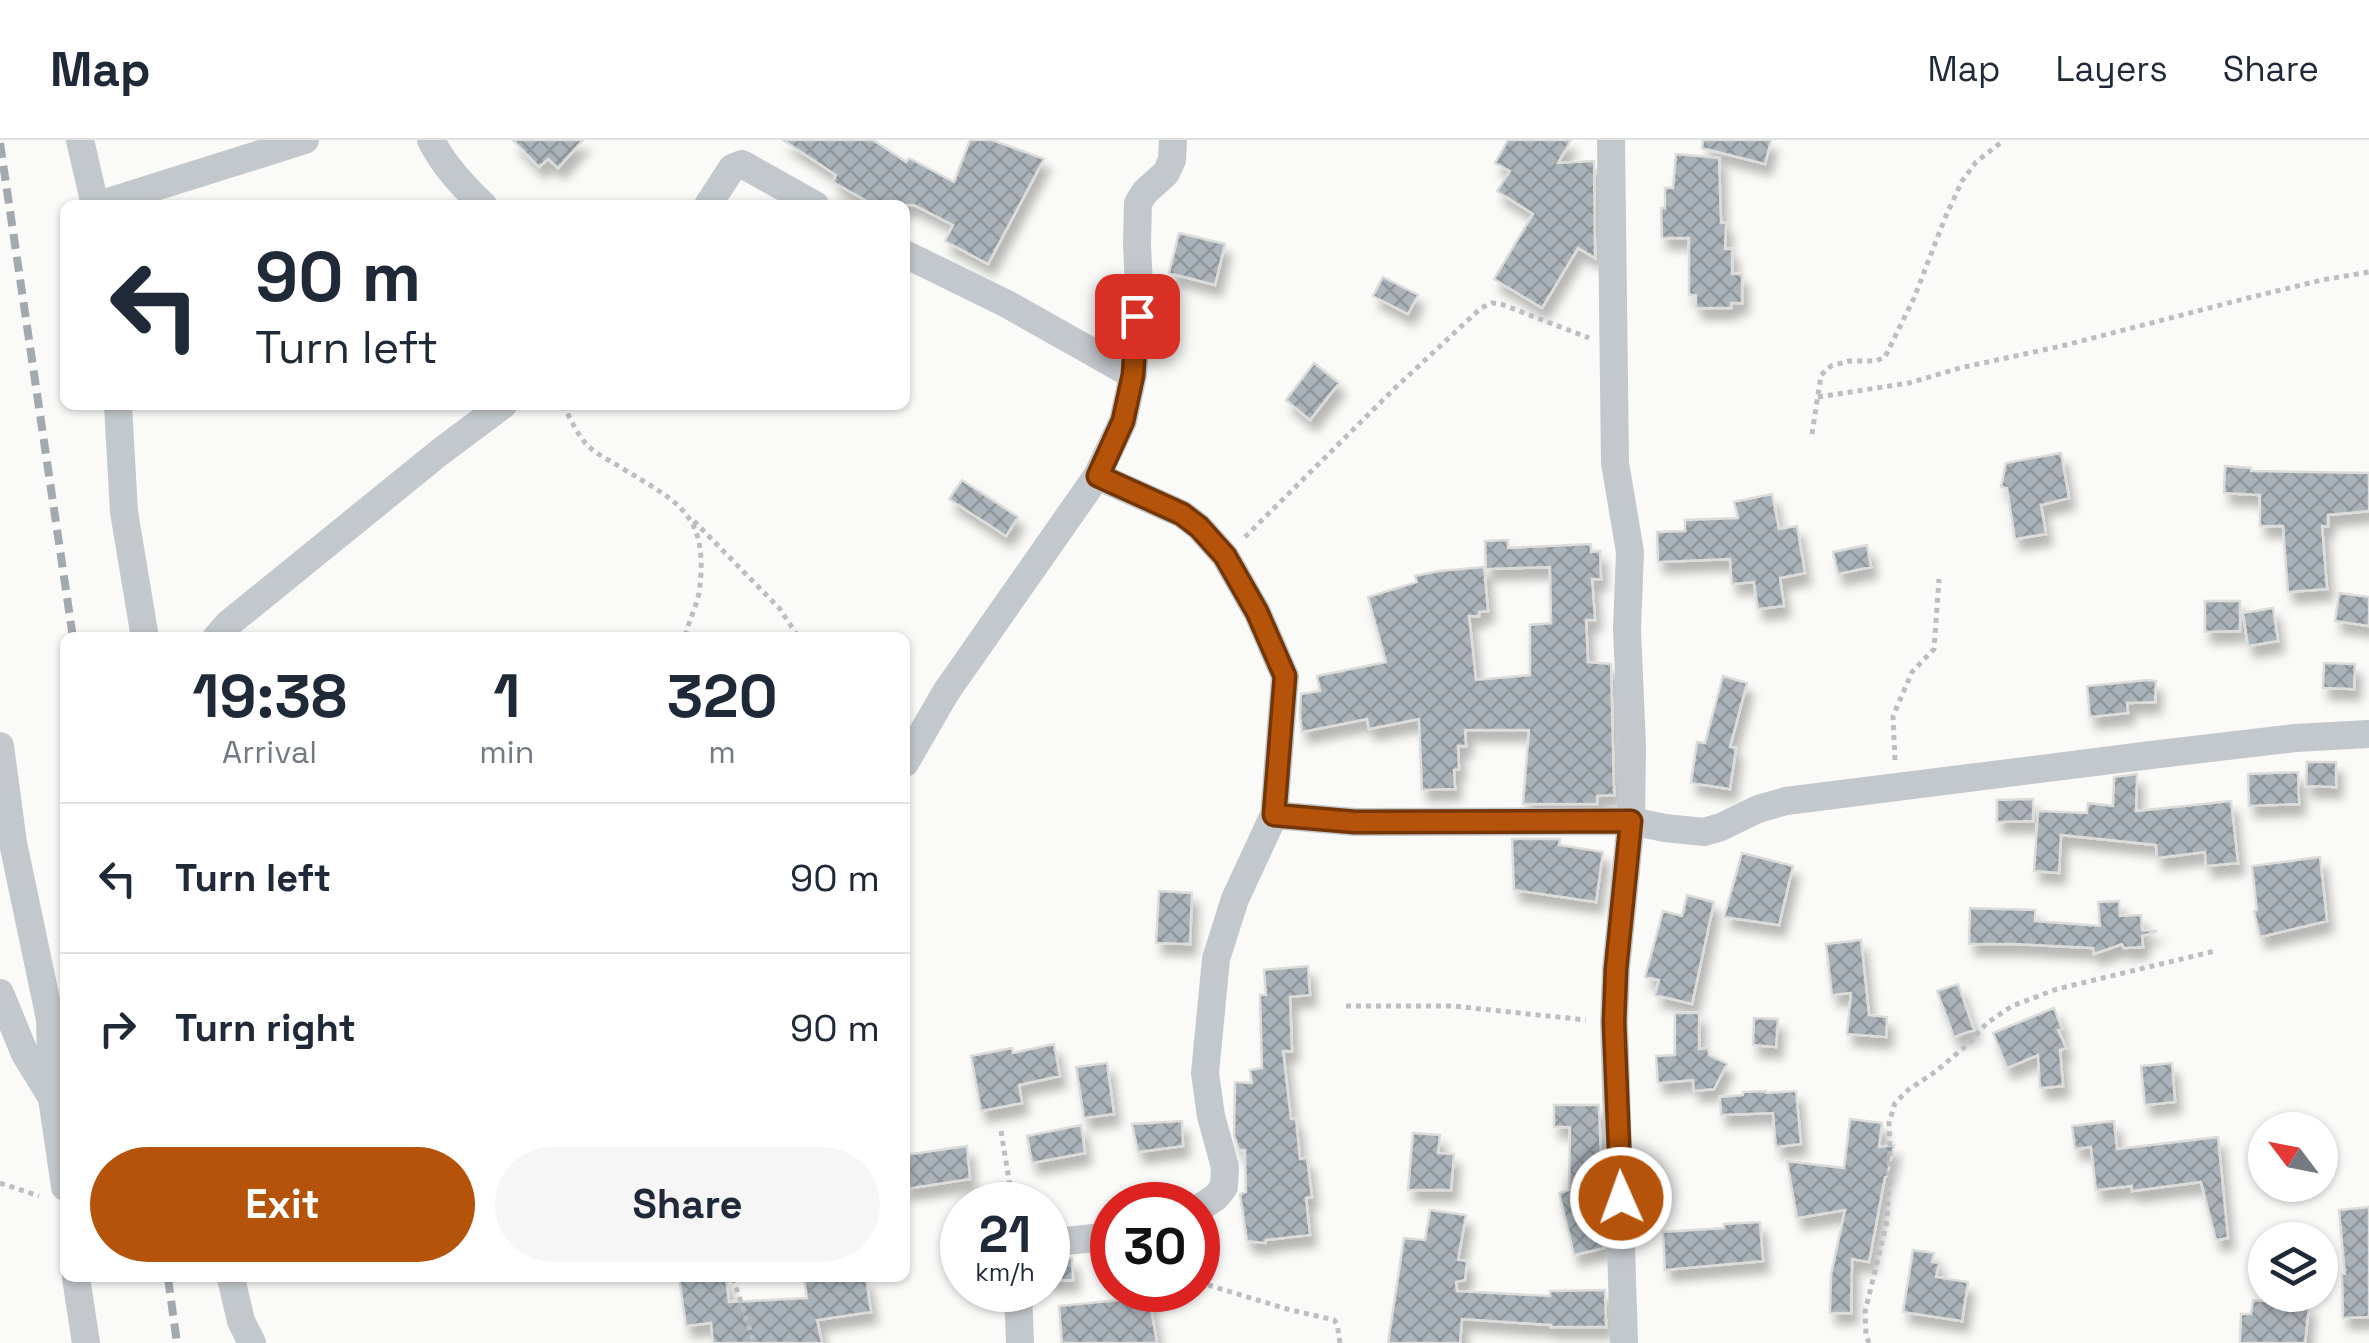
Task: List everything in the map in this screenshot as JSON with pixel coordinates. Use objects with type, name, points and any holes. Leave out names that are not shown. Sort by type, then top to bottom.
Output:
[{"type":"street","points":[[80,140],[95,200]]},
{"type":"street","points":[[112,200],[305,140]]},
{"type":"street","points":[[431,140],[477,200]]},
{"type":"street","points":[[910,755],[946,692],[1098,476],[1123,421],[1133,375],[1139,286],[1138,203],[1166,173],[1172,160],[1173,140]]},
{"type":"street","points":[[1611,140],[1615,463],[1630,552],[1631,821],[1614,1022],[1624,1343]]},
{"type":"street","points":[[711,200],[732,168],[742,164],[806,200]]},
{"type":"street","points":[[910,256],[1007,304],[1133,375]]},
{"type":"street","points":[[118,410],[124,512],[144,632]]},
{"type":"street","points":[[221,632],[496,410]]},
{"type":"street","points":[[1098,476],[1182,514],[1199,527],[1225,556],[1257,612],[1285,676],[1274,815],[1235,898],[1216,959],[1205,1073],[1225,1168],[1220,1192]]},
{"type":"street","points":[[1274,815],[1355,822],[1631,821],[1704,832],[1758,809],[1786,802],[2295,738],[2369,734]]},
{"type":"street","points":[[0,746],[13,842],[50,1019],[57,1193]]},
{"type":"street","points":[[0,993],[24,1054],[52,1098]]},
{"type":"street","points":[[77,1282],[86,1343]]},
{"type":"street","points":[[232,1282],[241,1322],[252,1343]]},
{"type":"street","points":[[1019,1312],[1020,1343]]},
{"type":"path","points":[[1812,434],[1822,375],[1831,366],[1885,357],[1962,181],[1976,162],[2004,140]]},
{"type":"path","points":[[1818,397],[1909,383],[2322,280],[2369,272]]},
{"type":"path","points":[[1225,556],[1394,389],[1487,304],[1501,304],[1613,348]]},
{"type":"path","points":[[565,410],[586,444],[668,495],[780,610],[795,632]]},
{"type":"path","points":[[686,513],[700,544],[698,597],[687,632]]},
{"type":"path","points":[[1897,788],[1892,716],[1912,672],[1934,649],[1939,578]]},
{"type":"path","points":[[1870,1343],[1865,1312],[1888,1222],[1889,1122],[1895,1102],[1968,1045],[1987,1022],[2012,1006],[2057,989],[2215,950]]},
{"type":"path","points":[[1346,1006],[1453,1006],[1614,1022]]},
{"type":"path","points":[[1001,1130],[1009,1182]]},
{"type":"path","points":[[0,1183],[57,1193]]},
{"type":"path","points":[[734,1282],[754,1343]]},
{"type":"path","points":[[1220,1289],[1334,1320],[1340,1343]]},
{"type":"building","points":[[513,140],[583,140],[558,168],[548,159],[539,167]]},
{"type":"building","points":[[783,140],[873,140],[906,162],[909,158],[954,182],[970,140],[992,140],[1044,159],[988,264],[945,241],[953,225],[910,205],[910,200],[865,200],[833,182],[836,175]]},
{"type":"building","points":[[1508,140],[1571,140],[1558,163],[1594,161],[1595,258],[1578,248],[1542,308],[1494,279],[1533,214],[1497,191],[1510,171],[1495,163]]},
{"type":"building","points":[[1703,140],[1771,140],[1765,164],[1702,148]]},
{"type":"building","points":[[1676,154],[1719,158],[1725,249],[1732,249],[1732,274],[1742,274],[1742,303],[1731,303],[1731,308],[1696,308],[1696,295],[1689,295],[1689,238],[1662,238],[1661,208],[1665,208],[1665,188],[1673,188]]},
{"type":"building","points":[[1179,233],[1225,244],[1215,285],[1169,273]]},
{"type":"building","points":[[1383,277],[1418,295],[1408,314],[1373,296]]},
{"type":"building","points":[[1314,363],[1339,383],[1310,420],[1286,400]]},
{"type":"building","points":[[2061,453],[2069,498],[2041,505],[2046,534],[2015,539],[2007,488],[2001,487],[2006,463]]},
{"type":"building","points":[[2225,466],[2251,471],[2369,473],[2369,511],[2328,515],[2328,526],[2322,526],[2327,589],[2288,592],[2283,526],[2260,526],[2260,495],[2224,493]]},
{"type":"building","points":[[962,480],[1018,517],[1006,536],[949,499]]},
{"type":"building","points":[[1772,494],[1779,529],[1797,526],[1805,573],[1780,578],[1784,606],[1758,609],[1754,582],[1732,584],[1730,559],[1658,562],[1657,532],[1685,531],[1685,520],[1738,518],[1734,502]]},
{"type":"building","points":[[1508,540],[1508,548],[1591,544],[1591,552],[1600,551],[1601,579],[1592,579],[1595,620],[1586,620],[1588,662],[1611,664],[1614,795],[1597,796],[1597,804],[1523,804],[1529,730],[1465,730],[1466,746],[1458,746],[1455,789],[1422,790],[1419,719],[1369,729],[1367,719],[1302,732],[1301,694],[1320,691],[1317,676],[1386,662],[1368,597],[1417,582],[1415,576],[1484,567],[1488,611],[1469,616],[1476,680],[1530,675],[1530,625],[1551,623],[1550,567],[1486,569],[1485,541]]},
{"type":"building","points":[[1867,545],[1871,567],[1838,574],[1833,552]]},
{"type":"building","points":[[2339,593],[2369,597],[2369,626],[2335,621]]},
{"type":"building","points":[[2205,601],[2240,601],[2240,631],[2205,632]]},
{"type":"building","points":[[2273,608],[2278,641],[2248,646],[2243,613]]},
{"type":"building","points":[[2324,663],[2355,664],[2354,689],[2323,688]]},
{"type":"building","points":[[1723,676],[1747,683],[1730,747],[1736,748],[1730,789],[1691,783],[1697,742],[1705,743]]},
{"type":"building","points":[[2156,681],[2155,702],[2127,703],[2128,713],[2090,717],[2087,686]]},
{"type":"building","points":[[2307,762],[2336,762],[2336,787],[2306,786]]},
{"type":"building","points":[[2298,772],[2299,804],[2249,806],[2248,774]]},
{"type":"building","points":[[2137,774],[2136,811],[2231,801],[2238,863],[2206,866],[2205,852],[2157,858],[2156,845],[2061,835],[2059,873],[2034,871],[2038,811],[2087,813],[2088,803],[2113,806],[2114,777]]},
{"type":"building","points":[[2033,799],[2033,821],[1997,822],[1997,800]]},
{"type":"building","points":[[1512,839],[1560,839],[1559,845],[1603,852],[1596,902],[1514,890]]},
{"type":"building","points":[[1742,853],[1793,866],[1779,925],[1724,917]]},
{"type":"building","points":[[2320,857],[2327,921],[2260,937],[2254,911],[2257,910],[2252,866]]},
{"type":"building","points":[[1159,891],[1192,893],[1190,944],[1156,943]]},
{"type":"building","points":[[1687,895],[1714,902],[1692,1004],[1655,995],[1659,980],[1645,977],[1663,911],[1682,916]]},
{"type":"building","points":[[2119,901],[2120,916],[2141,915],[2142,930],[2157,931],[2142,936],[2143,947],[2124,948],[2122,944],[2094,954],[2093,948],[1969,944],[1970,908],[2035,910],[2035,921],[2100,926],[2098,902]]},
{"type":"building","points":[[1861,940],[1869,1015],[1887,1017],[1886,1037],[1847,1034],[1851,993],[1832,995],[1826,944]]},
{"type":"building","points":[[1308,966],[1310,995],[1290,997],[1292,1051],[1283,1051],[1291,1119],[1296,1119],[1300,1159],[1307,1158],[1312,1197],[1306,1198],[1310,1235],[1265,1243],[1247,1241],[1240,1194],[1246,1192],[1245,1150],[1239,1150],[1234,1135],[1235,1082],[1252,1083],[1250,1070],[1262,1068],[1260,995],[1266,995],[1264,970]]},
{"type":"building","points":[[1958,984],[1974,1030],[1954,1037],[1937,991]]},
{"type":"building","points":[[2054,1008],[2066,1048],[2060,1050],[2063,1086],[2040,1088],[2038,1055],[2007,1068],[1993,1033]]},
{"type":"building","points":[[1675,1013],[1699,1013],[1699,1049],[1708,1048],[1709,1055],[1727,1064],[1714,1089],[1694,1091],[1693,1080],[1658,1083],[1656,1056],[1675,1055]]},
{"type":"building","points":[[1754,1018],[1778,1019],[1776,1047],[1753,1045]]},
{"type":"building","points":[[1054,1044],[1060,1076],[1019,1085],[1022,1103],[981,1111],[971,1056],[1012,1048],[1013,1053]]},
{"type":"building","points":[[1107,1063],[1114,1114],[1084,1118],[1076,1067]]},
{"type":"building","points":[[2172,1063],[2175,1102],[2145,1105],[2141,1066]]},
{"type":"building","points":[[1796,1091],[1801,1144],[1776,1147],[1773,1113],[1721,1115],[1720,1097]]},
{"type":"building","points":[[1554,1105],[1599,1105],[1604,1248],[1574,1255],[1559,1193],[1569,1190],[1570,1127],[1554,1127]]},
{"type":"building","points":[[1850,1119],[1882,1123],[1879,1147],[1894,1145],[1869,1262],[1852,1259],[1851,1313],[1830,1313],[1831,1275],[1845,1210],[1797,1218],[1787,1161],[1844,1168]]},
{"type":"building","points":[[1182,1121],[1183,1146],[1138,1152],[1132,1124]]},
{"type":"building","points":[[2114,1121],[2117,1149],[2218,1137],[2228,1238],[2216,1240],[2201,1182],[2132,1191],[2132,1186],[2096,1190],[2091,1147],[2075,1149],[2072,1126]]},
{"type":"building","points":[[1081,1125],[1085,1153],[1032,1163],[1027,1136]]},
{"type":"building","points":[[1413,1133],[1440,1135],[1438,1153],[1454,1154],[1451,1190],[1408,1190]]},
{"type":"building","points":[[967,1146],[970,1179],[910,1188],[910,1154]]},
{"type":"building","points":[[2369,1207],[2369,1317],[2343,1318],[2345,1274],[2339,1210]]},
{"type":"building","points":[[1430,1210],[1466,1215],[1458,1260],[1467,1261],[1465,1280],[1456,1282],[1457,1291],[1550,1296],[1550,1291],[1605,1290],[1606,1327],[1551,1327],[1462,1319],[1460,1343],[1388,1343],[1404,1238],[1425,1240]]},
{"type":"building","points":[[1760,1222],[1763,1261],[1665,1270],[1663,1232]]},
{"type":"building","points":[[1913,1250],[1934,1253],[1932,1262],[1939,1263],[1936,1277],[1968,1282],[1962,1321],[1903,1312]]},
{"type":"building","points":[[680,1282],[726,1282],[729,1302],[807,1298],[805,1282],[867,1282],[871,1312],[817,1320],[822,1343],[713,1343],[711,1323],[686,1326]]},
{"type":"building","points":[[1090,1303],[1090,1312],[1152,1312],[1157,1343],[1062,1343],[1059,1312],[1070,1312],[1070,1305]]},
{"type":"building","points":[[2308,1312],[2305,1343],[2240,1343],[2241,1314]]},
{"type":"railway","points":[[0,143],[72,632]]},
{"type":"railway","points":[[169,1282],[177,1343]]},
{"type":"route","points":[[1137,316],[1133,375],[1123,421],[1098,476],[1182,514],[1199,527],[1225,556],[1257,612],[1285,676],[1274,815],[1355,822],[1631,821],[1614,1022],[1621,1198]]}]
